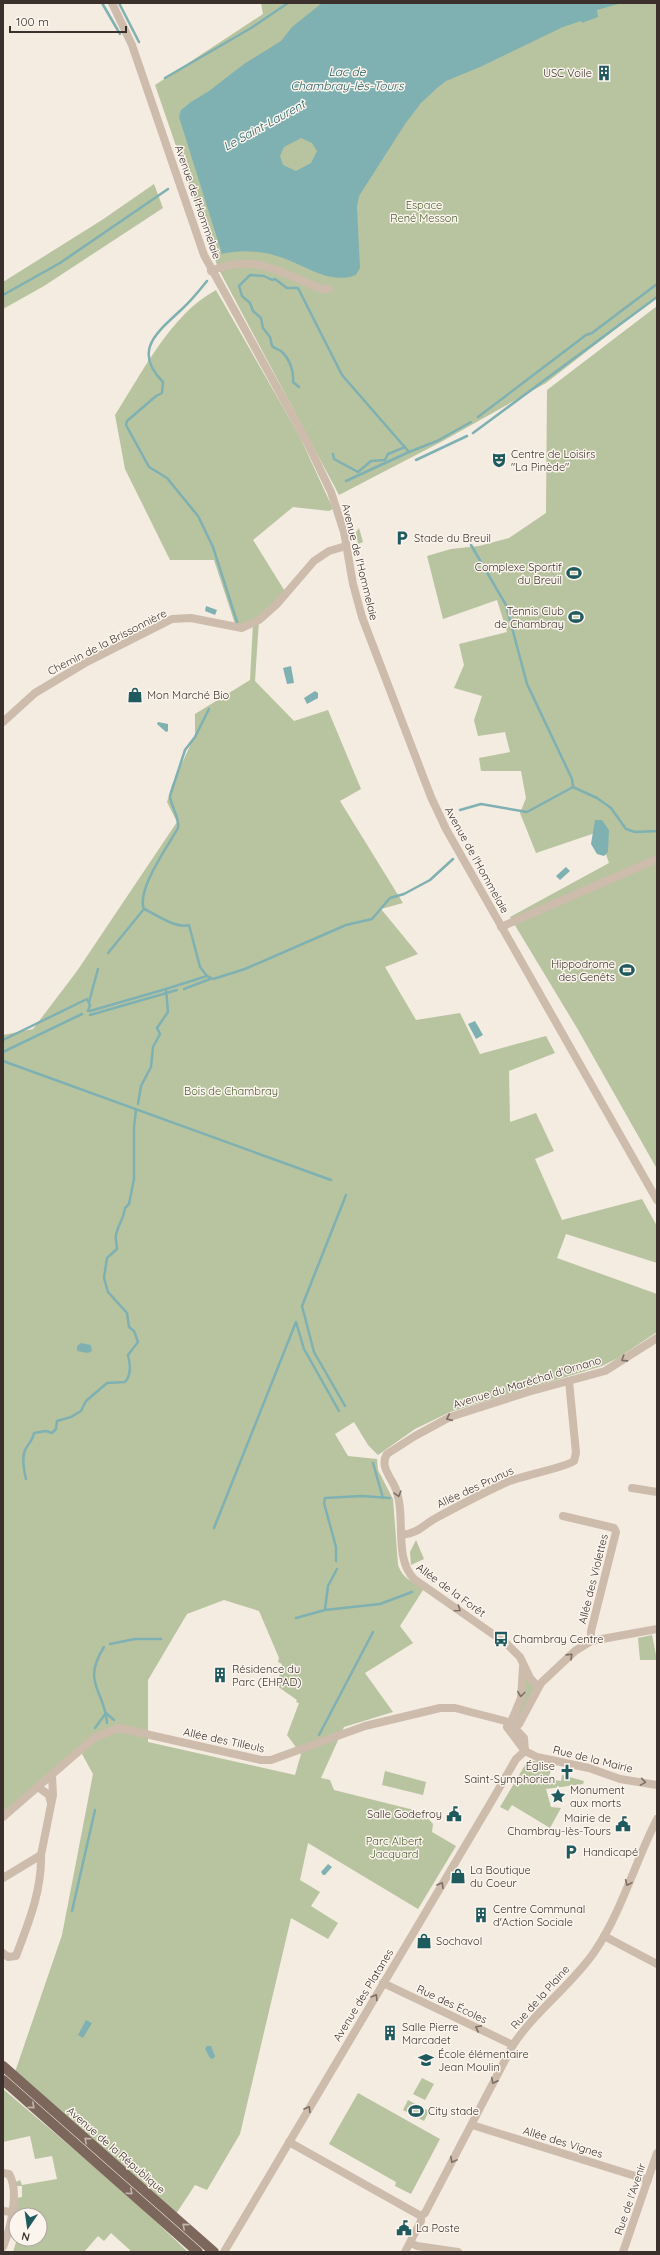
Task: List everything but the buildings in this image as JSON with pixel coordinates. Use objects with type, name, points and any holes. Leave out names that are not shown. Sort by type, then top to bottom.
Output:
[{"type":"main road","name":"Avenue de la République","points":[[3,2066],[214,2252]]},
{"type":"main road","name":"Avenue de la République","points":[[3,2080],[198,2252]]},
{"type":"street","name":"Avenue de l'Hommelaie","points":[[112,3],[132,45],[197,238],[211,271],[321,470],[337,508],[362,617],[431,796],[446,830],[657,1200]]},
{"type":"street","points":[[211,271],[226,265],[256,263],[278,269],[322,289],[329,289]]},
{"type":"street","name":"Chemin de la Brissonnière","points":[[3,722],[35,693],[85,663],[172,620],[191,618],[242,628],[259,620],[277,604],[314,561],[329,551],[346,546]]},
{"type":"street","points":[[501,926],[657,860]]},
{"type":"street","name":"Avenue du Maréchal d'Ornano","points":[[384,1458],[387,1454],[415,1436],[450,1417],[605,1371],[657,1338]]},
{"type":"street","name":"Allée des Prunus","points":[[402,1535],[414,1534],[434,1519],[509,1481],[542,1470],[571,1464],[576,1453],[569,1381]]},
{"type":"street","name":"Allée de la Forêt","points":[[384,1458],[384,1466],[399,1496],[404,1564],[406,1571],[414,1579],[508,1644],[523,1662],[530,1678],[540,1685]]},
{"type":"street","points":[[632,1488],[657,1492]]},
{"type":"street","name":"Allée des Violettes","points":[[563,1516],[614,1528],[616,1532],[591,1632],[591,1641]]},
{"type":"street","points":[[511,1727],[540,1685],[575,1650],[591,1641],[657,1629]]},
{"type":"street","points":[[523,1662],[521,1698],[511,1727],[525,1751]]},
{"type":"street","name":"Allée des Tilleuls","points":[[3,1817],[94,1738],[118,1728],[271,1760],[365,1726],[440,1708],[455,1708],[487,1717],[511,1727]]},
{"type":"street","name":"Rue de la Mairie","points":[[525,1751],[536,1757],[589,1768],[620,1779],[657,1785]]},
{"type":"street","name":"Avenue des Platanes","points":[[224,2252],[512,1766],[525,1751]]},
{"type":"street","points":[[3,1953],[8,1957],[16,1956],[40,1882],[41,1855],[52,1807],[52,1775]]},
{"type":"street","points":[[38,1787],[49,1795],[52,1807]]},
{"type":"street","name":"Rue de la Plaine","points":[[405,2252],[421,2221],[421,2216],[425,2213],[513,2045],[527,2025],[587,1962],[604,1936],[657,1819]]},
{"type":"street","points":[[3,1878],[41,1855]]},
{"type":"street","points":[[604,1936],[657,1964]]},
{"type":"street","name":"Rue des Écoles","points":[[383,1983],[513,2045]]},
{"type":"street","name":"Allée des Vignes","points":[[472,2125],[648,2180]]},
{"type":"street","points":[[288,2142],[421,2216]]},
{"type":"street","name":"Rue de l'Avenir","points":[[623,2252],[657,2153]]},
{"type":"street","points":[[3,2173],[9,2174],[12,2178],[12,2207]]},
{"type":"street","points":[[3,2247],[8,2228]]},
{"type":"street","points":[[410,2243],[417,2246],[458,2252]]},
{"type":"green space","name":"Espace René Messon","points":[[261,3],[657,3],[657,297],[546,383],[441,442],[339,495],[218,268],[155,85],[263,14]]},
{"type":"green space","points":[[154,184],[163,208],[44,286],[3,309],[3,282],[102,220]]},
{"type":"green space","name":"Bois de Chambray","points":[[216,290],[300,437],[333,509],[329,511],[293,507],[253,540],[286,593],[259,620],[255,681],[294,721],[328,710],[361,789],[340,801],[403,903],[381,909],[418,954],[385,967],[416,1020],[460,1013],[480,1054],[546,1036],[555,1053],[509,1071],[510,1122],[536,1113],[554,1151],[535,1159],[562,1220],[642,1199],[657,1226],[657,1263],[566,1234],[557,1258],[657,1294],[657,1332],[618,1358],[602,1366],[450,1412],[415,1429],[378,1455],[368,1445],[354,1422],[335,1434],[348,1456],[377,1459],[378,1470],[393,1499],[398,1565],[405,1577],[412,1582],[425,1587],[400,1626],[413,1643],[365,1673],[393,1712],[344,1727],[321,1778],[330,1780],[334,1790],[422,1812],[433,1824],[432,1832],[456,1846],[418,1909],[308,1843],[300,1880],[320,1892],[311,1906],[338,1923],[328,1939],[291,1918],[240,2134],[207,2190],[195,2185],[174,2217],[14,2075],[62,1935],[93,1774],[82,1754],[74,1754],[3,1817],[3,1035],[33,1029],[77,971],[177,822],[167,802],[172,785],[195,735],[195,714],[250,680],[253,623],[236,627],[214,560],[170,560],[125,469],[115,415],[147,363],[171,329],[200,301]],"holes":[[[224,1600],[259,1611],[279,1658],[278,1662],[282,1664],[277,1686],[299,1703],[287,1735],[301,1754],[295,1775],[148,1742],[148,1680],[187,1614]]]},
{"type":"green space","points":[[657,306],[657,1169],[577,1028],[510,917],[609,863],[598,832],[536,853],[520,813],[526,798],[521,771],[481,771],[479,758],[510,752],[505,732],[478,736],[474,720],[482,696],[454,688],[464,665],[459,644],[507,632],[497,600],[443,619],[427,556],[451,549],[479,546],[509,538],[546,513],[547,390]]},
{"type":"green space","points":[[359,528],[363,542],[358,544],[356,532]]},
{"type":"green space","points":[[416,1540],[424,1559],[411,1565],[410,1552]]},
{"type":"green space","points":[[652,1635],[657,1660],[640,1660],[638,1638]]},
{"type":"green space","points":[[525,1675],[534,1688],[516,1723],[515,1719]]},
{"type":"green space","points":[[528,1760],[553,1764],[548,1779],[561,1781],[562,1775],[584,1781],[583,1784],[546,1789],[551,1807],[561,1808],[550,1828],[512,1805],[508,1811],[500,1807]]},
{"type":"green space","points":[[385,1771],[426,1782],[423,1795],[382,1785]]},
{"type":"green space","points":[[422,2078],[434,2084],[425,2100],[413,2094]]},
{"type":"green space","points":[[3,2089],[130,2197],[188,2252],[129,2252],[130,2250],[111,2233],[104,2241],[98,2236],[84,2252],[13,2252],[15,2247],[48,2247],[48,2207],[15,2207],[16,2198],[22,2197],[22,2186],[15,2186],[16,2182],[20,2180],[22,2185],[57,2179],[52,2156],[35,2159],[30,2136],[3,2142]]},
{"type":"green space","points":[[358,2093],[440,2139],[411,2194],[395,2186],[396,2182],[329,2144]]},
{"type":"green space","name":"City stade","points":[[408,2100],[429,2111],[424,2121],[403,2110]]},
{"type":"water","name":"Lac de Chambray-lès-Tours","points":[[322,3],[622,3],[597,10],[598,17],[582,23],[581,21],[563,27],[480,67],[446,81],[421,103],[405,124],[359,196],[357,207],[360,268],[356,275],[337,278],[318,273],[283,258],[268,254],[245,251],[222,254],[179,117],[181,110],[191,102],[209,91],[244,64],[281,41],[292,27]],"holes":[[[301,138],[312,143],[317,151],[311,163],[296,171],[283,165],[280,156],[284,147]]]},
{"type":"water","points":[[206,606],[217,610],[215,615],[205,611]]},
{"type":"water","points":[[291,666],[294,683],[287,684],[283,668]]},
{"type":"water","points":[[315,691],[318,693],[318,698],[307,704],[304,698]]},
{"type":"water","points":[[158,722],[168,724],[168,731],[166,732],[157,724]]},
{"type":"water","points":[[595,820],[602,820],[609,830],[608,852],[604,856],[597,854],[591,844]]},
{"type":"water","points":[[566,867],[570,871],[560,880],[556,876]]},
{"type":"water","points":[[475,1021],[483,1035],[476,1039],[468,1024]]},
{"type":"water","points":[[81,1343],[91,1345],[92,1351],[88,1353],[77,1351],[77,1346]]},
{"type":"water","points":[[328,1864],[332,1867],[325,1875],[323,1875],[321,1872]]},
{"type":"water","points":[[86,2020],[92,2023],[83,2038],[78,2035]]},
{"type":"water","points":[[207,2046],[211,2046],[215,2056],[213,2059],[210,2058],[205,2049]]},
{"type":"waterway","points":[[102,3],[120,34]]},
{"type":"waterway","points":[[119,3],[139,42]]},
{"type":"waterway","points":[[165,78],[251,28],[288,3]]},
{"type":"waterway","name":"Le Saint-Laurent","points":[[3,295],[60,263],[168,189]]},
{"type":"waterway","points":[[299,387],[293,382],[292,370],[288,359],[282,352],[272,346],[270,337],[263,328],[261,318],[253,311],[250,303],[242,296],[239,286],[250,275],[264,276],[272,280],[275,279],[287,288],[298,288],[342,375],[409,452],[437,441],[471,422]]},
{"type":"waterway","points":[[207,281],[189,303],[157,333],[149,351],[149,360],[154,371],[163,382],[162,393],[156,396],[127,421],[126,425],[149,467],[167,478],[198,516],[213,547],[237,622]]},
{"type":"waterway","points":[[478,417],[586,335],[592,333],[657,284]]},
{"type":"waterway","points":[[473,433],[657,297]]},
{"type":"waterway","points":[[416,460],[467,436]]},
{"type":"waterway","points":[[333,454],[334,459],[358,472],[371,461],[385,460],[388,454],[405,447]]},
{"type":"waterway","points":[[346,481],[409,452]]},
{"type":"waterway","points":[[471,545],[506,605],[527,684],[572,779],[573,787],[597,798],[611,808],[626,829],[635,832],[657,831]]},
{"type":"waterway","points":[[138,1104],[141,1086],[151,1067],[153,1047],[160,1034],[157,1028],[168,1012],[166,989],[207,976],[200,967],[189,925],[178,925],[161,918],[144,909],[143,901],[145,891],[154,868],[178,828],[178,820],[170,796],[185,750],[195,737],[209,709]]},
{"type":"waterway","points":[[460,810],[481,804],[527,812],[573,787]]},
{"type":"waterway","points":[[207,976],[213,979],[245,969],[346,925],[372,919],[390,898],[404,894],[430,880],[453,859]]},
{"type":"waterway","points":[[108,953],[144,909]]},
{"type":"waterway","points":[[89,1002],[98,969]]},
{"type":"waterway","points":[[184,989],[210,979]]},
{"type":"waterway","points":[[3,1040],[87,999],[90,1005],[88,1011],[90,1011],[166,989]]},
{"type":"waterway","points":[[90,1015],[177,990]]},
{"type":"waterway","points":[[3,1052],[82,1014]]},
{"type":"waterway","points":[[3,1061],[331,1180]]},
{"type":"waterway","points":[[26,1479],[24,1453],[33,1438],[34,1433],[46,1431],[52,1433],[56,1429],[57,1421],[71,1417],[81,1411],[86,1401],[107,1383],[125,1382],[129,1376],[130,1365],[128,1355],[138,1342],[134,1331],[129,1327],[127,1313],[108,1292],[104,1278],[107,1258],[117,1249],[116,1235],[125,1208],[129,1204],[134,1179],[134,1127],[136,1110]]},
{"type":"waterway","points":[[345,1406],[314,1352],[302,1306],[346,1195]]},
{"type":"waterway","points":[[214,1528],[296,1322],[304,1349],[339,1411]]},
{"type":"waterway","points":[[373,1463],[383,1498]]},
{"type":"waterway","points":[[336,1561],[336,1547],[324,1503],[325,1498],[362,1496],[390,1498]]},
{"type":"waterway","points":[[325,1609],[328,1586],[337,1569]]},
{"type":"waterway","points":[[296,1618],[325,1610],[380,1604],[412,1592]]},
{"type":"waterway","points":[[319,1735],[373,1632]]},
{"type":"waterway","points":[[110,1644],[135,1639],[161,1639]]},
{"type":"waterway","points":[[104,1647],[97,1659],[94,1670],[94,1678],[107,1723]]},
{"type":"waterway","points":[[95,1728],[106,1713],[114,1720]]},
{"type":"waterway","points":[[72,1911],[95,1810]]},
{"type":"place","name":"USC Voile","points":[[604,73]]},
{"type":"place","name":"Centre de Loisirs \"La Pinède\"","points":[[499,460]]},
{"type":"place","name":"Stade du Breuil","points":[[402,538]]},
{"type":"place","name":"Complexe Sportif du Breuil","points":[[574,573]]},
{"type":"place","name":"Tennis Club de Chambray","points":[[576,617]]},
{"type":"place","name":"Mon Marché Bio","points":[[135,695]]},
{"type":"place","name":"Hippodrome des Genêts","points":[[627,970]]},
{"type":"place","name":"Chambray Centre","points":[[501,1639]]},
{"type":"place","name":"Résidence du Parc (EHPAD)","points":[[220,1675]]},
{"type":"place","name":"Église Saint-Symphorien","points":[[567,1772]]},
{"type":"place","name":"Monument aux morts","points":[[558,1796]]},
{"type":"place","name":"Salle Godefroy","points":[[454,1814]]},
{"type":"place","name":"Mairie de Chambray-lès-Tours","points":[[623,1824]]},
{"type":"place","name":"Handicapé","points":[[571,1852]]},
{"type":"place","name":"La Boutique du Coeur","points":[[458,1876]]},
{"type":"place","name":"Centre Communal d'Action Sociale","points":[[481,1915]]},
{"type":"place","name":"Sochavol","points":[[424,1941]]},
{"type":"place","name":"Salle Pierre Marcadet","points":[[390,2033]]},
{"type":"place","name":"École élémentaire Jean Moulin","points":[[426,2060]]},
{"type":"place","name":"City stade","points":[[416,2111]]},
{"type":"place","name":"La Poste","points":[[404,2228]]},
{"type":"park label","name":"Parc Albert Jacquard","points":[[394,1847]]}]
